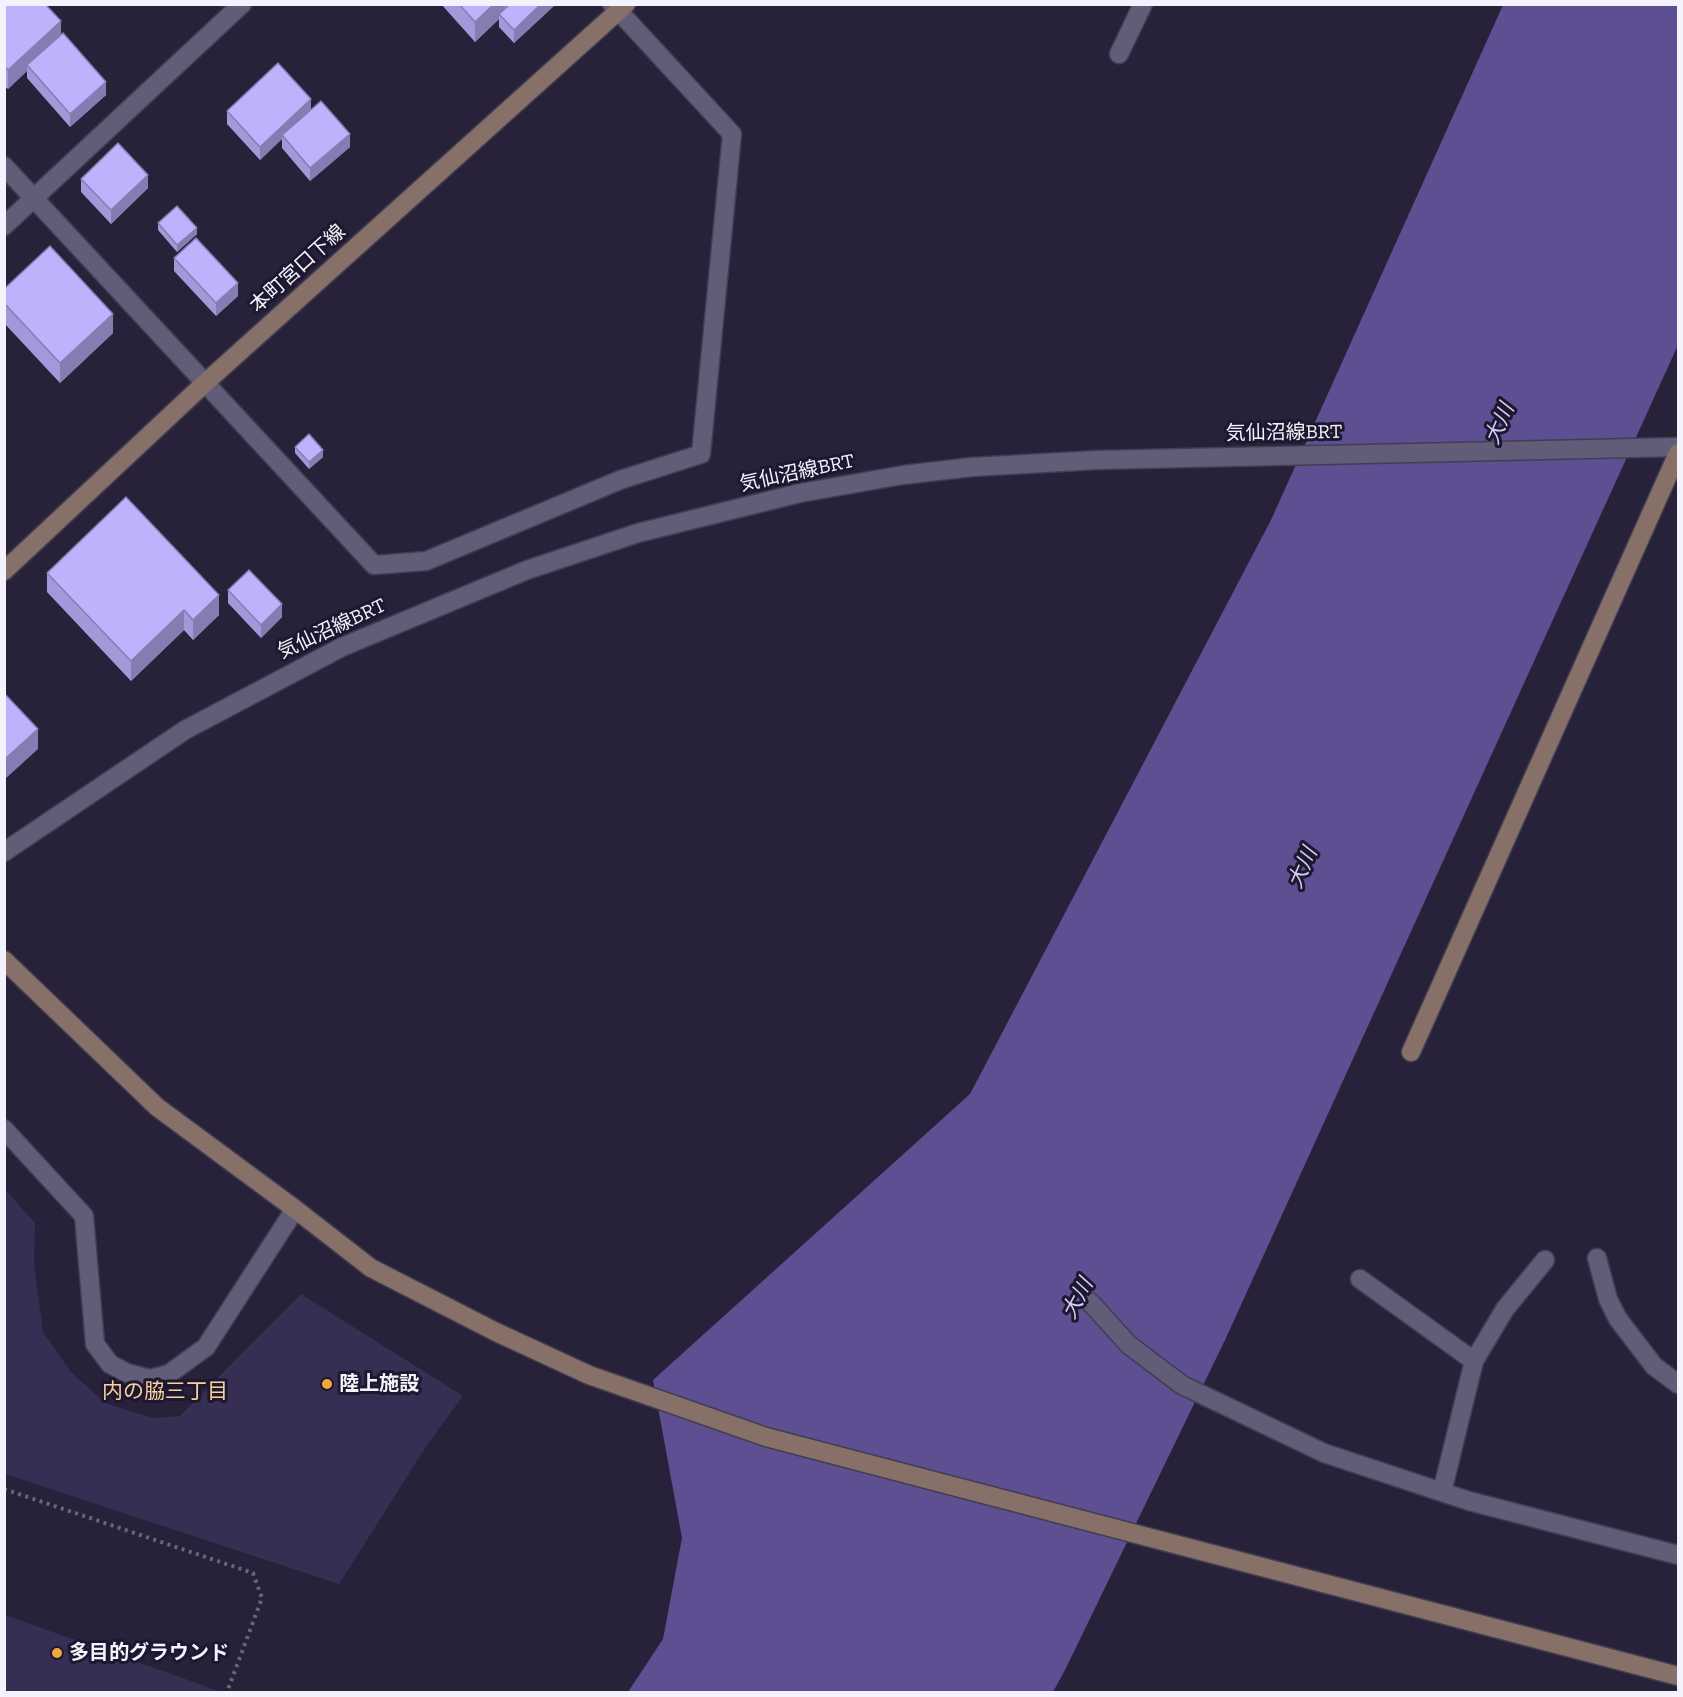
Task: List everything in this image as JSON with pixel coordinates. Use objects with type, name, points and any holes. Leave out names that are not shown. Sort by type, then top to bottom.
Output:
[{"type":"street","points":[[4,226],[242,4]]},
{"type":"street","points":[[1119,54],[1143,4]]},
{"type":"street","points":[[4,165],[374,565],[426,561],[620,480],[701,454],[732,134],[619,7]]},
{"type":"street","name":"本町宮口下線","points":[[4,571],[205,383],[619,7]]},
{"type":"street","name":"気仙沼線BRT","points":[[4,852],[185,730],[342,647],[526,570],[638,533],[696,518],[800,493],[903,475],[972,467],[1098,460],[1678,447]]},
{"type":"street","points":[[1411,1053],[1678,453]]},
{"type":"street","points":[[4,960],[157,1107],[371,1268],[496,1332],[589,1375],[766,1437],[1678,1676]]},
{"type":"street","points":[[4,1129],[84,1216],[95,1344],[110,1364],[127,1373],[150,1379],[169,1374],[206,1347],[295,1209]]},
{"type":"street","points":[[1597,1258],[1608,1299],[1618,1319],[1654,1365],[1678,1384]]},
{"type":"street","points":[[1442,1492],[1474,1361],[1505,1309],[1545,1260]]},
{"type":"street","points":[[1360,1279],[1474,1361]]},
{"type":"street","points":[[1090,1302],[1130,1345],[1182,1384],[1324,1453],[1442,1492],[1678,1555]]},
{"type":"path","points":[[4,1489],[252,1573],[262,1598],[227,1692]]},
{"type":"shaded area","points":[[1503,5],[1678,5],[1678,345],[1225,1340],[1066,1668],[1053,1692],[628,1692],[663,1639],[682,1538],[653,1380],[970,1094],[1271,520]]},
{"type":"shaded area","name":"陸上施設","points":[[4,1188],[35,1223],[34,1265],[43,1332],[71,1372],[105,1403],[152,1418],[180,1416],[301,1294],[463,1396],[427,1445],[339,1584],[5,1474]]},
{"type":"shaded area","name":"多目的グラウンド","points":[[5,1615],[216,1690],[215,1692],[5,1692]]},
{"type":"building","points":[[4,4],[45,4],[61,21],[8,70],[4,66]]},
{"type":"building","points":[[459,4],[494,4],[475,22]]},
{"type":"building","points":[[510,4],[541,4],[514,30],[499,14]]},
{"type":"building","points":[[63,33],[106,82],[70,114],[27,65]]},
{"type":"building","points":[[278,63],[311,99],[260,147],[227,111]]},
{"type":"building","points":[[321,101],[350,134],[310,168],[282,135]]},
{"type":"building","points":[[118,143],[148,175],[111,210],[81,179]]},
{"type":"building","points":[[177,206],[197,228],[177,245],[158,223]]},
{"type":"building","points":[[196,238],[238,283],[216,303],[174,258]]},
{"type":"building","points":[[50,246],[113,314],[60,363],[4,303],[4,289]]},
{"type":"building","points":[[309,434],[323,450],[309,462],[295,447]]},
{"type":"building","points":[[126,497],[219,595],[193,620],[184,610],[131,661],[47,573]]},
{"type":"building","points":[[249,570],[282,604],[261,625],[228,590]]},
{"type":"building","points":[[4,693],[38,729],[4,760]]},
{"type":"place","name":"陸上施設","points":[[327,1384]]},
{"type":"place","name":"多目的グラウンド","points":[[57,1653]]},
{"type":"district","name":"内の脇三丁目","points":[[165,1392]]},
{"type":"water label","name":"大川","points":[[1500,424]]},
{"type":"water label","name":"大川","points":[[1303,868]]},
{"type":"water label","name":"大川","points":[[1078,1299]]}]
